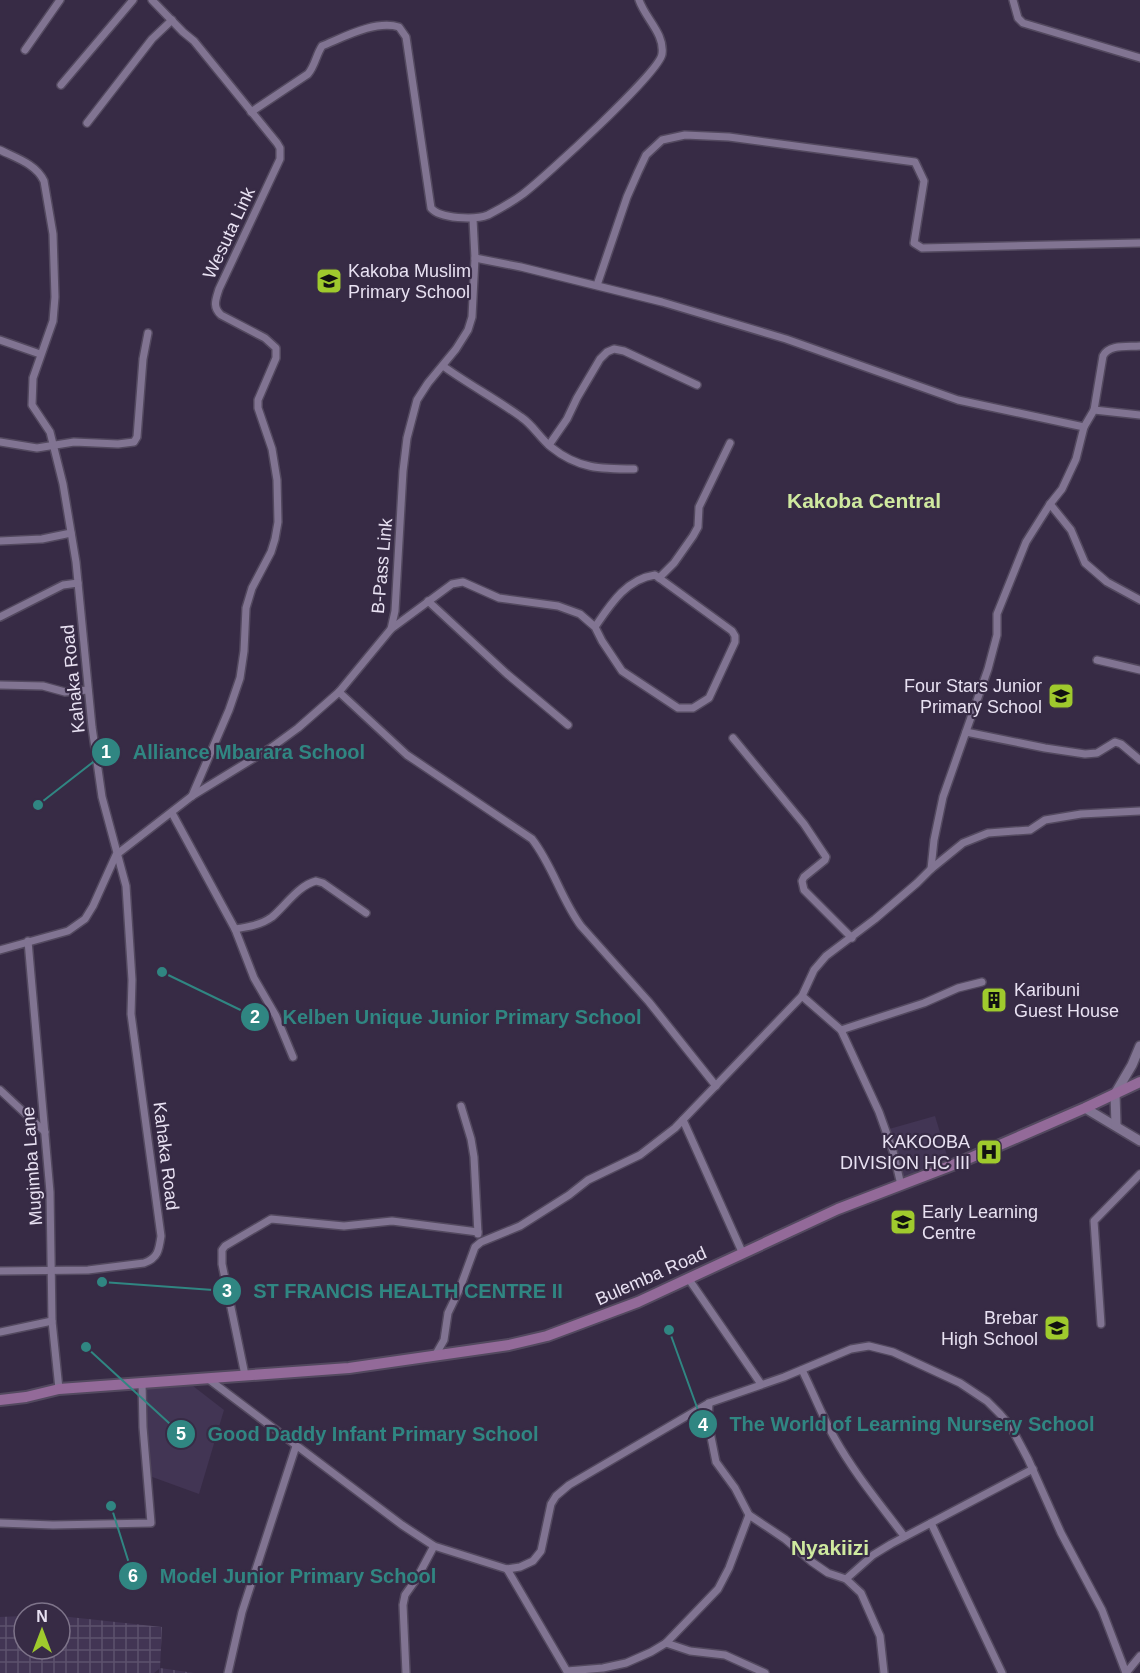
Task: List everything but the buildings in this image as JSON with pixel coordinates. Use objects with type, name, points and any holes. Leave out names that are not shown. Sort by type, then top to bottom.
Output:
[{"type":"main road","name":"Bulemba Road","points":[[0,1400],[26,1397],[59,1389],[349,1368],[509,1345],[547,1336],[638,1302],[838,1209],[963,1161],[1140,1082]]},
{"type":"street","points":[[25,50],[60,0]]},
{"type":"street","points":[[61,86],[133,0]]},
{"type":"street","name":"Wesuta Link","points":[[152,0],[194,41],[280,148],[280,159],[219,288],[214,307],[221,315],[265,338],[276,348],[276,358],[258,400],[258,408],[272,449],[277,480],[278,522],[272,552],[252,588],[246,608],[240,678],[229,710],[192,796]]},
{"type":"street","points":[[251,112],[308,74],[313,69],[317,52],[322,46],[371,28],[399,27],[406,37],[428,200],[431,208],[440,214],[473,219],[486,216],[507,205],[531,187],[627,98],[656,67],[662,53],[661,41],[639,0]]},
{"type":"street","points":[[1013,0],[1018,18],[1023,23],[1140,58]]},
{"type":"street","points":[[87,123],[152,39],[172,20]]},
{"type":"street","points":[[597,285],[627,197],[646,155],[662,140],[685,135],[729,137],[915,162],[924,181],[914,243],[922,249],[1140,243]]},
{"type":"street","name":"Kahaka Road","points":[[0,150],[30,165],[40,173],[44,181],[52,234],[55,297],[52,321],[33,378],[32,405],[50,432],[63,484],[78,583],[88,690],[102,797],[126,886],[132,980],[131,1014],[161,1236],[159,1252],[153,1260],[144,1263],[88,1270],[0,1271]]},
{"type":"street","name":"B-Pass Link","points":[[0,950],[68,931],[85,919],[117,855],[192,796],[272,747],[298,728],[339,692],[391,629],[395,611],[407,438],[417,400],[456,349],[470,324],[475,258],[473,219]]},
{"type":"street","points":[[475,258],[597,285],[786,339],[958,400],[1084,427]]},
{"type":"street","points":[[0,442],[37,448],[74,442],[129,444],[134,442],[137,437],[143,359],[148,333]]},
{"type":"street","points":[[0,340],[40,354]]},
{"type":"street","points":[[931,869],[934,840],[943,797],[991,658],[997,635],[997,614],[1002,599],[1026,542],[1062,489],[1077,459],[1084,427],[1094,410],[1106,350],[1140,346]]},
{"type":"street","points":[[549,445],[567,419],[600,359],[614,349],[624,351],[697,385]]},
{"type":"street","points":[[443,366],[526,421],[549,445],[565,457],[597,469],[634,469]]},
{"type":"street","points":[[1094,410],[1140,415]]},
{"type":"street","points":[[659,578],[674,563],[698,527],[699,507],[730,443]]},
{"type":"street","points":[[1050,504],[1071,530],[1085,563],[1107,582],[1140,600]]},
{"type":"street","points":[[0,541],[42,539],[71,533]]},
{"type":"street","points":[[391,629],[452,584],[463,582],[499,598],[571,609],[589,620],[615,662],[628,675],[678,708],[693,708],[710,698],[735,642],[732,631],[655,575],[634,583],[618,595],[595,627]]},
{"type":"street","points":[[0,617],[63,585],[78,583]]},
{"type":"street","points":[[428,601],[507,674],[568,725]]},
{"type":"street","points":[[1097,660],[1140,670]]},
{"type":"street","points":[[0,685],[43,686],[65,692],[88,690]]},
{"type":"street","points":[[339,692],[407,755],[532,839],[544,855],[580,926],[649,1002],[716,1086]]},
{"type":"street","points":[[966,732],[1045,748],[1085,753],[1097,753],[1114,742],[1121,744],[1140,760]]},
{"type":"street","points":[[733,738],[804,824],[826,856],[825,860],[804,877],[802,885],[804,890],[852,938]]},
{"type":"street","points":[[436,1354],[444,1340],[450,1305],[460,1288],[475,1247],[481,1242],[520,1226],[588,1180],[640,1155],[655,1145],[716,1086],[802,996],[813,970],[826,956],[852,938],[963,843],[988,833],[1030,830],[1045,820],[1140,811]]},
{"type":"street","points":[[172,813],[236,929],[254,978],[276,1016],[293,1057]]},
{"type":"street","points":[[236,929],[263,922],[307,885],[316,881],[366,913]]},
{"type":"street","name":"Mugimba Lane","points":[[28,941],[51,1192],[52,1321],[59,1389]]},
{"type":"street","points":[[841,1030],[924,1003],[958,987],[982,982]]},
{"type":"street","points":[[802,996],[841,1030],[879,1112],[893,1151],[901,1185]]},
{"type":"street","points":[[1116,1125],[1115,1094],[1140,1046]]},
{"type":"street","points":[[0,1090],[45,1132]]},
{"type":"street","points":[[461,1106],[474,1158],[478,1232],[481,1242]]},
{"type":"street","points":[[1085,1108],[1140,1141]]},
{"type":"street","points":[[682,1120],[743,1254]]},
{"type":"street","points":[[1101,1324],[1094,1221],[1140,1174]]},
{"type":"street","points":[[245,1375],[222,1264],[222,1250],[225,1246],[271,1219],[344,1226],[392,1221],[478,1232]]},
{"type":"street","points":[[688,1278],[761,1384]]},
{"type":"street","points":[[0,1332],[52,1321]]},
{"type":"street","points":[[206,1377],[402,1526],[434,1546],[507,1569],[520,1567],[533,1561],[541,1551],[551,1504],[556,1496],[569,1485],[710,1402],[802,1370],[861,1346],[877,1347],[960,1383],[987,1401],[1011,1427],[1033,1469],[1061,1533],[1102,1611],[1126,1673],[1140,1656]]},
{"type":"street","points":[[802,1370],[833,1435],[860,1479],[904,1536]]},
{"type":"street","points":[[0,1523],[53,1525],[151,1523],[143,1427],[142,1382]]},
{"type":"street","points":[[710,1402],[708,1422],[716,1462],[735,1488],[749,1515],[785,1539],[828,1573],[846,1579],[861,1593],[880,1636],[884,1673]]},
{"type":"street","points":[[228,1673],[242,1612],[296,1446]]},
{"type":"street","points":[[846,1579],[873,1555],[904,1536],[1033,1469]]},
{"type":"street","points":[[507,1569],[567,1672],[626,1663],[666,1643],[718,1589],[729,1568],[749,1515]]},
{"type":"street","points":[[931,1523],[1002,1673]]},
{"type":"street","points":[[406,1673],[405,1595],[434,1546]]},
{"type":"street","points":[[666,1643],[690,1651],[724,1655],[765,1673]]},
{"type":"shaded area","points":[[935,1116],[949,1162],[897,1184],[882,1131]]},
{"type":"shaded area","points":[[193,1386],[224,1410],[199,1494],[144,1474],[137,1388]]},
{"type":"shaded area","points":[[12,1616],[12,1661],[72,1661],[72,1617],[162,1627],[160,1668],[194,1673],[159,1673],[159,1669],[154,1673],[0,1673],[0,1617]]},
{"type":"place","name":"Kakoba Muslim Primary School","points":[[329,281]]},
{"type":"place","name":"Four Stars Junior Primary School","points":[[1061,696]]},
{"type":"place","name":"Alliance Mbarara School","points":[[38,805]]},
{"type":"place","name":"Kelben Unique Junior Primary School","points":[[162,972]]},
{"type":"place","name":"Karibuni Guest House","points":[[994,1000]]},
{"type":"place","name":"KAKOOBA DIVISION HC III","points":[[989,1152]]},
{"type":"place","name":"Early Learning Centre","points":[[903,1222]]},
{"type":"place","name":"ST FRANCIS HEALTH CENTRE II","points":[[102,1282]]},
{"type":"place","name":"Brebar High School","points":[[1057,1328]]},
{"type":"place","name":"The World of Learning Nursery School","points":[[669,1330]]},
{"type":"place","name":"Good Daddy Infant Primary School","points":[[86,1347]]},
{"type":"place","name":"Model Junior Primary School","points":[[111,1506]]},
{"type":"district","name":"Kakoba Central","points":[[864,501]]},
{"type":"district","name":"Nyakiizi","points":[[830,1548]]}]
